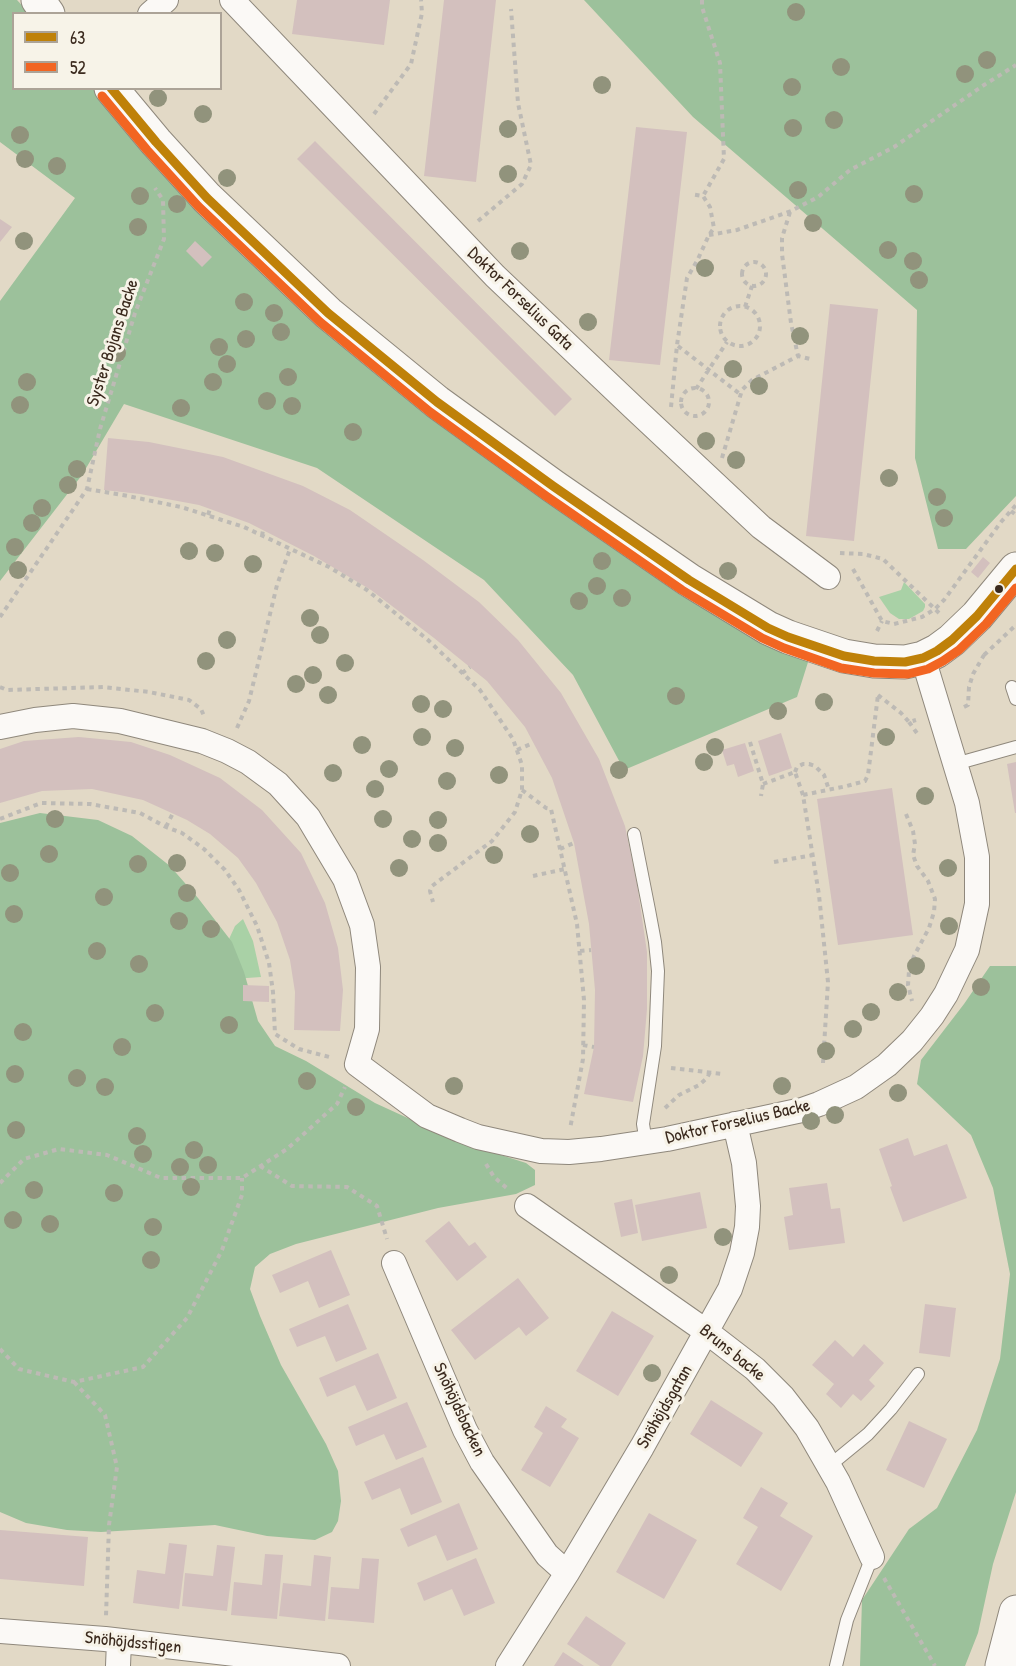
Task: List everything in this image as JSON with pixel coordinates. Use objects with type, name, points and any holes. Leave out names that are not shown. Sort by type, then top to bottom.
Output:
[{"type":"street","points":[[152,12],[166,0]]},
{"type":"street","name":"Doktor Forselius Gata","points":[[232,0],[495,276],[761,527],[828,577]]},
{"type":"street","points":[[113,90],[207,198],[328,313],[437,402],[562,492],[744,615],[788,637],[844,656],[905,662],[923,658],[952,640],[977,616],[1016,569]]},
{"type":"street","name":"Doktor Forselius Backe","points":[[357,1064],[428,1116],[478,1137],[541,1151],[569,1152],[644,1133],[735,1124],[802,1110],[856,1087],[887,1065],[912,1041],[946,994],[967,950],[977,904],[976,848],[967,803],[923,658]]},
{"type":"street","points":[[0,727],[73,716],[120,721],[201,741],[227,751],[248,762],[278,784],[308,817],[345,879],[362,925],[368,967],[367,1029],[357,1064]]},
{"type":"street","name":"Snöhöjdsgatan","points":[[508,1666],[642,1447],[730,1289],[742,1253],[748,1206],[744,1163],[735,1124]]},
{"type":"street","name":"Bruns backe","points":[[527,1206],[707,1332],[755,1369],[783,1396],[807,1428],[838,1482],[872,1557]]},
{"type":"street","name":"Snöhöjdsbacken","points":[[394,1263],[465,1430],[482,1462],[547,1555],[567,1573]]},
{"type":"street","points":[[1002,1666],[1016,1612]]},
{"type":"street","name":"Snöhöjdsstigen","points":[[0,1631],[112,1640],[338,1666]]},
{"type":"street","points":[[112,1640],[118,1666]]},
{"type":"lane","points":[[955,764],[1016,747]]},
{"type":"lane","points":[[634,834],[643,874],[658,970],[655,1046],[644,1133]]},
{"type":"lane","points":[[829,1466],[868,1434],[918,1374]]},
{"type":"lane","points":[[836,1666],[847,1620],[872,1557]]},
{"type":"path","points":[[373,116],[411,64],[422,13],[420,0]]},
{"type":"path","points":[[702,0],[702,7],[720,63],[724,159],[703,196]]},
{"type":"path","points":[[472,225],[522,184],[531,165],[518,103],[511,9]]},
{"type":"path","points":[[709,235],[737,230],[790,211],[818,197],[849,170],[894,147],[1016,65]]},
{"type":"path","name":"Syster Bojans Backe","points":[[0,616],[87,489],[100,429],[135,312],[164,239],[163,200],[152,183]]},
{"type":"path","points":[[670,409],[687,278],[714,228],[710,207],[703,196],[691,194]]},
{"type":"path","points":[[790,211],[782,238],[782,254],[798,357]]},
{"type":"path","points":[[753,261],[763,266],[766,275],[761,285],[752,286],[744,282],[741,273],[744,266],[753,261]]},
{"type":"path","points":[[745,307],[752,286]]},
{"type":"path","points":[[738,306],[752,310],[759,319],[760,331],[757,338],[740,347],[727,342],[720,331],[719,324],[722,316],[730,308],[738,306]]},
{"type":"path","points":[[696,389],[704,392],[709,403],[703,413],[694,416],[682,407],[683,396],[687,391],[696,389],[727,342]]},
{"type":"path","points":[[678,345],[740,394]]},
{"type":"path","points":[[721,459],[741,390],[752,380],[798,357],[810,359]]},
{"type":"path","points":[[87,489],[140,496],[208,515],[244,527],[331,567],[389,606],[480,690],[513,739],[522,765],[522,790],[515,812],[492,841],[432,886],[430,891],[433,902]]},
{"type":"path","points":[[858,578],[882,621],[894,624],[922,617],[944,600],[1016,505]]},
{"type":"path","points":[[208,515],[210,509]]},
{"type":"path","points":[[1011,511],[1016,515]]},
{"type":"path","points":[[262,536],[263,530]]},
{"type":"path","points":[[227,751],[249,701],[277,585],[290,549]]},
{"type":"path","points":[[984,655],[1016,625]]},
{"type":"path","points":[[462,673],[470,667]]},
{"type":"path","points":[[869,689],[901,713],[923,744]]},
{"type":"path","points":[[803,795],[865,781],[868,775],[878,695]]},
{"type":"path","points":[[909,722],[939,713]]},
{"type":"path","points":[[750,742],[764,784],[761,796]]},
{"type":"path","points":[[517,750],[533,743]]},
{"type":"path","points":[[764,784],[795,772],[797,767],[803,764],[808,764],[824,775],[829,790]]},
{"type":"path","points":[[795,772],[803,795],[813,855],[828,982],[823,1063]]},
{"type":"path","points":[[522,790],[546,808],[551,809],[577,924],[584,1000],[583,1059],[570,1130],[569,1152]]},
{"type":"path","points":[[0,819],[41,803],[90,804],[140,813],[182,833],[204,849],[225,870],[239,890],[257,926],[269,963],[275,1034],[299,1049],[357,1064],[337,1104],[287,1149],[242,1178],[160,1178],[107,1155],[59,1149],[24,1159],[0,1183]]},
{"type":"path","points":[[166,827],[173,813]]},
{"type":"path","points":[[906,814],[913,831],[915,844],[913,855],[917,866],[928,881],[934,899],[934,912],[929,928],[909,970],[908,985],[913,1004]]},
{"type":"path","points":[[560,849],[574,843]]},
{"type":"path","points":[[774,862],[813,855]]},
{"type":"path","points":[[533,876],[565,869]]},
{"type":"path","points":[[580,951],[591,950]]},
{"type":"path","points":[[583,1046],[594,1047]]},
{"type":"path","points":[[652,1066],[723,1074]]},
{"type":"path","points":[[644,1133],[673,1100],[699,1085],[710,1072]]},
{"type":"path","points":[[478,1137],[479,1154],[494,1177],[527,1206]]},
{"type":"path","points":[[260,1166],[292,1186],[347,1187],[377,1206],[394,1263]]},
{"type":"path","points":[[0,1349],[19,1370],[74,1382],[143,1367],[187,1318],[222,1250],[242,1195],[242,1178]]},
{"type":"path","points":[[74,1382],[105,1415],[117,1467],[109,1525],[112,1640]]},
{"type":"path","points":[[872,1557],[935,1666]]},
{"type":"green space","points":[[0,0],[17,0],[28,12],[12,12],[12,90],[98,90],[585,527],[680,595],[809,659],[797,697],[624,770],[573,675],[484,580],[317,468],[124,404],[82,475],[0,581],[0,301],[75,198],[0,142]]},
{"type":"green space","points":[[584,0],[1016,0],[1016,496],[966,549],[938,549],[915,458],[917,310],[693,117]]},
{"type":"green space","points":[[904,582],[925,604],[925,607],[923,611],[909,619],[899,619],[890,613],[879,597],[901,590]]},
{"type":"green space","points":[[40,813],[98,820],[132,836],[170,866],[232,942],[244,972],[258,1021],[275,1046],[306,1061],[375,1103],[460,1142],[526,1163],[535,1170],[535,1185],[516,1194],[438,1208],[296,1244],[270,1254],[255,1267],[250,1289],[260,1316],[281,1365],[326,1444],[338,1471],[341,1501],[338,1521],[332,1532],[315,1540],[267,1536],[215,1525],[101,1532],[67,1530],[26,1523],[0,1512],[0,823]]},
{"type":"green space","points":[[243,919],[253,941],[261,977],[233,979],[224,950],[235,926]]},
{"type":"green space","points":[[990,966],[1016,966],[1016,1492],[993,1564],[978,1633],[965,1666],[860,1666],[862,1600],[909,1529],[937,1508],[977,1430],[1000,1359],[1010,1274],[993,1188],[971,1135],[917,1084],[921,1060]]},
{"type":"building","points":[[297,0],[390,0],[384,45],[292,34]]},
{"type":"building","points":[[444,0],[496,0],[476,182],[424,176]]},
{"type":"building","points":[[636,127],[687,132],[660,365],[609,360]]},
{"type":"building","points":[[315,141],[572,399],[555,416],[297,159]]},
{"type":"building","points":[[0,219],[12,227],[0,242]]},
{"type":"building","points":[[195,241],[212,257],[202,267],[186,251]]},
{"type":"building","points":[[830,304],[878,309],[854,541],[806,536]]},
{"type":"building","points":[[108,438],[149,442],[223,457],[303,486],[350,510],[479,602],[518,640],[561,693],[599,759],[625,826],[637,884],[647,952],[647,1009],[643,1056],[633,1102],[584,1094],[594,1047],[595,990],[589,924],[574,843],[552,778],[525,727],[487,681],[434,638],[371,590],[314,556],[249,523],[199,505],[104,490]]},
{"type":"building","points":[[983,557],[990,563],[978,578],[971,572]]},
{"type":"building","points":[[781,733],[792,768],[769,776],[758,741]]},
{"type":"building","points":[[79,737],[131,742],[170,755],[220,778],[262,810],[301,853],[325,903],[338,948],[343,990],[340,1031],[294,1030],[295,992],[290,960],[277,922],[256,883],[238,858],[210,834],[187,820],[143,800],[92,789],[42,791],[0,803],[0,749],[24,741]]},
{"type":"building","points":[[745,743],[754,771],[738,777],[734,764],[727,766],[722,750]]},
{"type":"building","points":[[1016,762],[1016,813],[1015,813],[1007,764]]},
{"type":"building","points":[[892,788],[913,935],[838,945],[817,799]]},
{"type":"building","points":[[243,985],[269,986],[269,1002],[243,1001]]},
{"type":"building","points":[[908,1138],[914,1156],[947,1144],[967,1198],[903,1222],[879,1149]]},
{"type":"building","points":[[827,1183],[831,1209],[840,1208],[845,1243],[789,1250],[784,1217],[793,1215],[789,1188]]},
{"type":"building","points":[[700,1192],[707,1228],[642,1241],[635,1205]]},
{"type":"building","points":[[632,1199],[638,1233],[621,1237],[614,1203]]},
{"type":"building","points":[[449,1221],[469,1246],[475,1242],[487,1257],[457,1281],[425,1241]]},
{"type":"building","points":[[331,1250],[350,1295],[319,1308],[308,1281],[280,1293],[272,1275]]},
{"type":"building","points":[[518,1278],[549,1318],[526,1336],[519,1327],[475,1360],[451,1330]]},
{"type":"building","points":[[348,1304],[367,1349],[336,1362],[325,1336],[297,1347],[289,1329]]},
{"type":"building","points":[[925,1304],[956,1308],[950,1357],[919,1353]]},
{"type":"building","points":[[612,1311],[654,1336],[618,1396],[576,1371]]},
{"type":"building","points":[[835,1340],[853,1357],[864,1344],[884,1363],[869,1380],[875,1386],[861,1401],[853,1394],[841,1408],[826,1394],[834,1384],[812,1365]]},
{"type":"building","points":[[378,1353],[397,1398],[367,1411],[355,1385],[327,1397],[319,1378]]},
{"type":"building","points":[[711,1400],[763,1433],[741,1467],[690,1434]]},
{"type":"building","points":[[407,1402],[427,1447],[396,1460],[384,1434],[356,1446],[348,1427]]},
{"type":"building","points":[[546,1406],[567,1419],[561,1427],[579,1438],[550,1487],[521,1470],[543,1433],[534,1427]]},
{"type":"building","points":[[909,1421],[947,1439],[924,1488],[886,1470]]},
{"type":"building","points":[[423,1457],[442,1502],[411,1515],[400,1488],[372,1500],[364,1482]]},
{"type":"building","points":[[761,1487],[788,1503],[780,1516],[813,1536],[781,1591],[736,1564],[758,1527],[743,1518]]},
{"type":"building","points":[[459,1503],[478,1549],[447,1561],[436,1535],[408,1547],[400,1529]]},
{"type":"building","points":[[649,1513],[697,1540],[664,1599],[616,1572]]},
{"type":"building","points":[[0,1530],[88,1537],[84,1586],[0,1579]]},
{"type":"building","points":[[169,1543],[187,1545],[179,1609],[133,1603],[137,1570],[165,1574]]},
{"type":"building","points":[[217,1545],[235,1547],[227,1611],[182,1606],[185,1573],[213,1576]]},
{"type":"building","points":[[265,1554],[283,1555],[277,1619],[231,1615],[234,1582],[262,1585]]},
{"type":"building","points":[[314,1555],[331,1557],[325,1621],[279,1616],[283,1583],[311,1586]]},
{"type":"building","points":[[362,1558],[379,1559],[374,1623],[328,1619],[331,1587],[359,1589]]},
{"type":"building","points":[[476,1558],[495,1603],[464,1616],[452,1589],[424,1601],[417,1583]]},
{"type":"building","points":[[586,1616],[626,1643],[611,1666],[600,1666],[567,1644]]},
{"type":"building","points":[[563,1652],[584,1666],[554,1666]]},
{"type":"transit line","name":"63","points":[[113,90],[207,198],[328,313],[437,402],[553,486],[689,580],[768,628],[844,656],[874,661],[905,662],[923,658],[952,640],[977,616],[1016,569]]},
{"type":"transit line","name":"52","points":[[102,96],[198,206],[320,322],[430,412],[546,496],[682,590],[762,638],[841,668],[874,673],[908,674],[928,669],[959,650],[986,624],[1016,588]]}]
